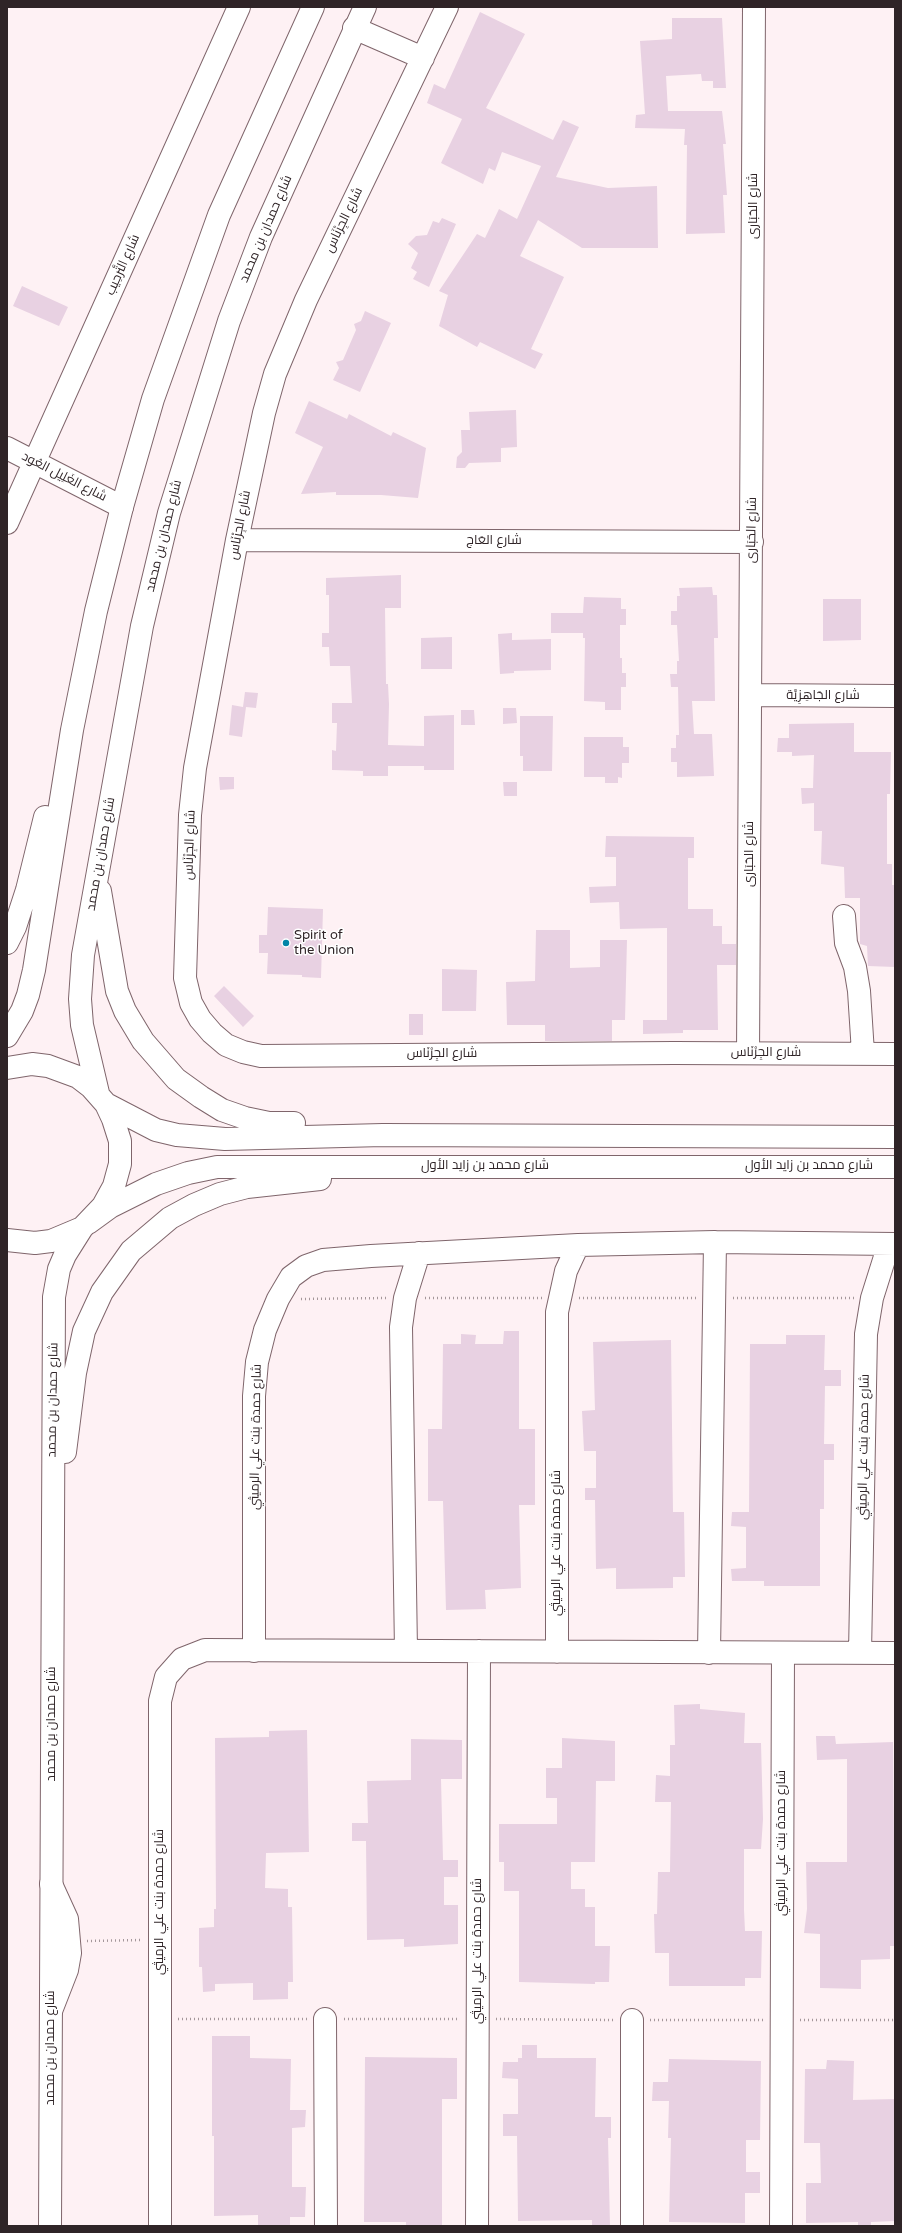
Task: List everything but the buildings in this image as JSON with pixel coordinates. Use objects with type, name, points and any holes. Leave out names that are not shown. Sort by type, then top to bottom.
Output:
[{"type":"street","name":"شارع التَّرحِيب","points":[[7,523],[239,7]]},
{"type":"street","points":[[7,1036],[22,1011],[28,995],[34,970],[72,730],[96,611],[122,507],[153,399],[219,215],[267,105],[313,7]]},
{"type":"street","name":"شارع حمدان بن محمد","points":[[50,2226],[54,1297],[59,1269],[65,1255],[85,1226],[103,1206],[114,1186],[120,1164],[120,1141],[113,1119],[102,1098],[84,1037],[80,999],[83,955],[97,870],[142,626],[169,513],[229,321],[256,251],[364,7]]},
{"type":"street","name":"شارع الجِرْنَاس","points":[[447,7],[290,337],[264,413],[237,540],[195,768],[190,815],[185,978],[191,1003],[200,1019],[212,1033],[226,1044],[237,1050],[261,1056],[748,1053],[895,1054]]},
{"type":"street","name":"شارع الحَبَارى","points":[[748,1053],[754,7]]},
{"type":"street","points":[[354,28],[423,58]]},
{"type":"street","name":"شارع الغَلِيل العُود","points":[[7,448],[36,461],[122,507]]},
{"type":"street","name":"شارع العَاج","points":[[237,540],[752,542]]},
{"type":"street","name":"شارع الجَاهِزِيَّة","points":[[751,695],[895,696]]},
{"type":"street","points":[[7,943],[15,927],[27,890],[51,792],[72,730]]},
{"type":"street","points":[[97,870],[112,970],[125,1011],[143,1042],[176,1079],[212,1104],[245,1118],[269,1123],[349,1125],[383,1135]]},
{"type":"street","points":[[844,916],[846,943],[855,967],[859,991],[863,1053]]},
{"type":"street","points":[[7,1068],[32,1064],[48,1066],[78,1077],[102,1098],[156,1130],[177,1135],[225,1139],[383,1135],[895,1137]]},
{"type":"street","points":[[52,1560],[79,1351],[84,1331],[102,1292],[131,1251],[170,1218],[194,1205],[220,1194],[268,1184],[347,1176],[382,1166]]},
{"type":"street","name":"شارع محمد بن زايد الأول","points":[[85,1226],[110,1207],[156,1184],[188,1174],[218,1168],[382,1166],[895,1167]]},
{"type":"street","points":[[7,1240],[35,1243],[51,1241],[85,1226]]},
{"type":"street","points":[[709,1653],[715,1242]]},
{"type":"street","name":"شارع حمدة بنت علي الرميثي","points":[[254,1651],[255,1379],[261,1346],[278,1299],[291,1277],[314,1262],[419,1253],[578,1245],[715,1242],[892,1244],[872,1298],[865,1353],[860,1653]]},
{"type":"street","name":"شارع حمدة بنت علي الرميثي","points":[[557,1652],[557,1327],[559,1298],[566,1271],[578,1245]]},
{"type":"street","points":[[406,1651],[401,1341],[405,1298],[419,1253]]},
{"type":"street","name":"شارع حمدة بنت علي الرميثي","points":[[160,2226],[160,1701],[161,1688],[173,1667],[194,1653],[206,1650],[895,1653]]},
{"type":"street","name":"شارع حمدة بنت علي الرميثي","points":[[477,2226],[479,1652]]},
{"type":"street","name":"شارع حمدة بنت علي الرميثي","points":[[781,2226],[782,1653]]},
{"type":"street","points":[[51,1884],[67,1919],[70,1942],[67,1970],[51,2011]]},
{"type":"street","points":[[325,2019],[326,2226]]},
{"type":"street","points":[[632,2020],[632,2226]]},
{"type":"path","points":[[278,1299],[872,1298]]},
{"type":"path","points":[[70,1942],[161,1940]]},
{"type":"path","points":[[160,2019],[895,2020]]},
{"type":"place","name":"Spirit of the Union","points":[[286,943]]}]
